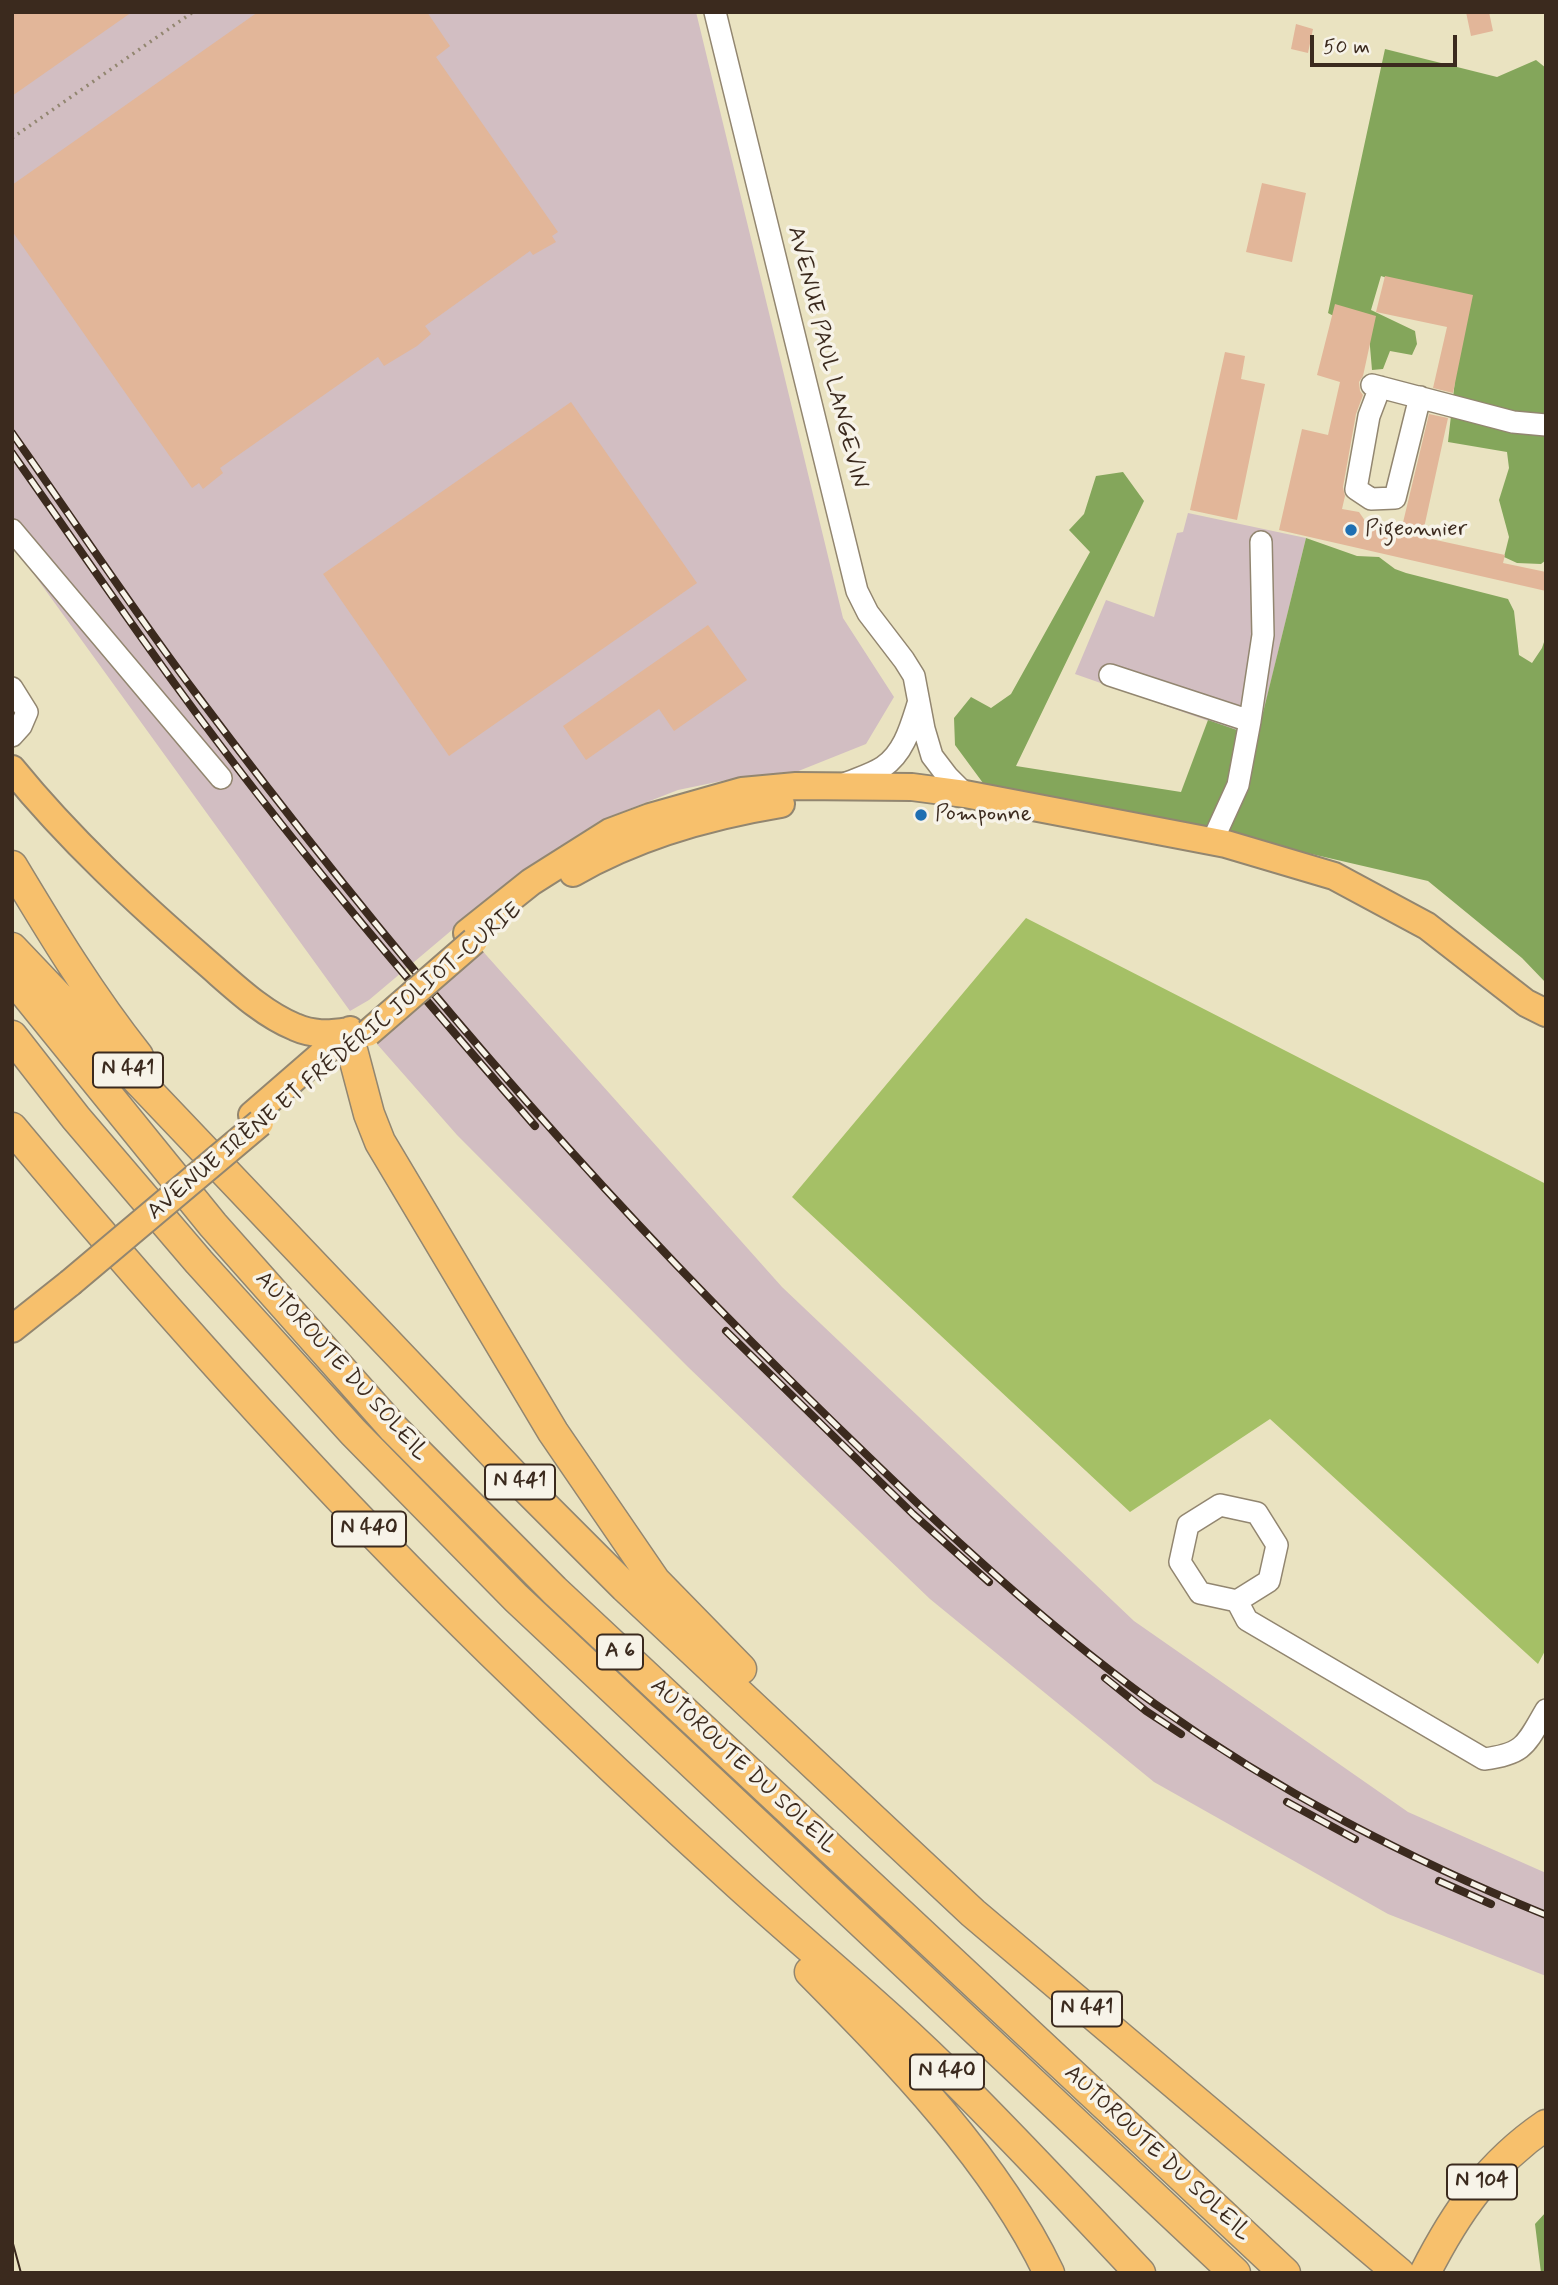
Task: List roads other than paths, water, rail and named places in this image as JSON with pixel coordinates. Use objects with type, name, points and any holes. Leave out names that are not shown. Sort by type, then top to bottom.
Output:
[{"type":"highway","points":[[12,866],[55,937],[119,1032],[244,1191]]},
{"type":"highway","name":"N 441","points":[[12,948],[532,1494],[625,1587],[973,1913],[1372,2251],[1393,2273]]},
{"type":"highway","name":"AUTOROUTE DU SOLEIL","points":[[12,977],[213,1225],[404,1438],[564,1600],[1285,2273]]},
{"type":"highway","points":[[356,1033],[369,1114],[380,1142],[554,1432],[656,1581],[799,1730],[810,1759]]},
{"type":"highway","name":"AUTOROUTE DU SOLEIL","points":[[12,1036],[76,1118],[199,1262],[353,1432],[516,1598],[1235,2273]]},
{"type":"highway","name":"N 440","points":[[12,1128],[161,1305],[299,1457],[492,1653],[739,1885],[841,1974],[960,2084],[1140,2273]]},
{"type":"highway","points":[[739,1885],[787,1949],[878,2041],[969,2148],[1007,2199],[1037,2247],[1049,2273]]},
{"type":"highway","name":"N 104","points":[[1430,2263],[1463,2207],[1494,2168],[1507,2154],[1546,2125]]},
{"type":"highway","points":[[1372,2251],[1399,2273]]},
{"type":"main road","points":[[12,769],[92,857],[160,922],[240,992],[294,1027],[314,1033],[356,1033]]},
{"type":"main road","name":"AVENUE IRÈNE ET FRÉDÉRIC JOLIOT-CURIE","points":[[12,1329],[67,1278],[470,937],[531,882],[610,832],[650,817],[742,791],[796,786],[912,787],[965,794],[1212,842],[1334,876],[1427,926],[1526,1003],[1546,1013]]},
{"type":"main road","name":"AVENUE IRÈNE ET FRÉDÉRIC JOLIOT-CURIE","points":[[470,937],[575,871],[669,830],[745,810],[795,801],[918,802],[1004,814],[1218,856],[1288,873],[1346,895],[1410,932],[1521,1015],[1546,1028]]},
{"type":"main road","name":"AVENUE IRÈNE ET FRÉDÉRIC JOLIOT-CURIE","points":[[12,1309],[67,1278]]},
{"type":"street","name":"AVENUE PAUL LANGEVIN","points":[[715,12],[857,591],[868,614],[914,676],[932,756],[948,778],[965,794]]},
{"type":"street","points":[[1420,397],[1395,498],[1371,499],[1356,489],[1376,386],[1420,397],[1513,422],[1546,425]]},
{"type":"street","points":[[12,530],[221,778]]},
{"type":"street","points":[[1212,842],[1238,785],[1251,721],[1264,635],[1261,542]]},
{"type":"street","points":[[1110,675],[1251,721]]},
{"type":"street","points":[[12,688],[27,712],[21,726],[12,736]]},
{"type":"street","points":[[842,785],[884,766],[899,750],[911,727],[918,702]]},
{"type":"street","points":[[1220,1505],[1257,1513],[1277,1545],[1269,1581],[1237,1601],[1200,1593],[1180,1562],[1188,1525],[1220,1505]]},
{"type":"street","points":[[1237,1601],[1247,1620],[1484,1759],[1506,1756],[1525,1746],[1546,1710]]},
{"type":"tram line","points":[[12,2240],[21,2273]]},
{"type":"railway","points":[[12,433],[194,691],[405,960],[631,1217],[877,1465],[966,1549],[1058,1629],[1155,1704],[1202,1736],[1344,1821],[1443,1870],[1546,1915]]},
{"type":"railway","points":[[12,453],[156,658],[262,800],[397,965],[535,1126]]},
{"type":"railway","points":[[726,1331],[913,1514],[989,1582]]},
{"type":"railway","points":[[1105,1678],[1146,1711],[1181,1734]]},
{"type":"railway","points":[[1287,1802],[1355,1839]]},
{"type":"railway","points":[[1439,1881],[1491,1904]]},
{"type":"place","name":"Pigeonnier","points":[[1351,530]]},
{"type":"place","name":"Pomponne","points":[[921,815]]}]
